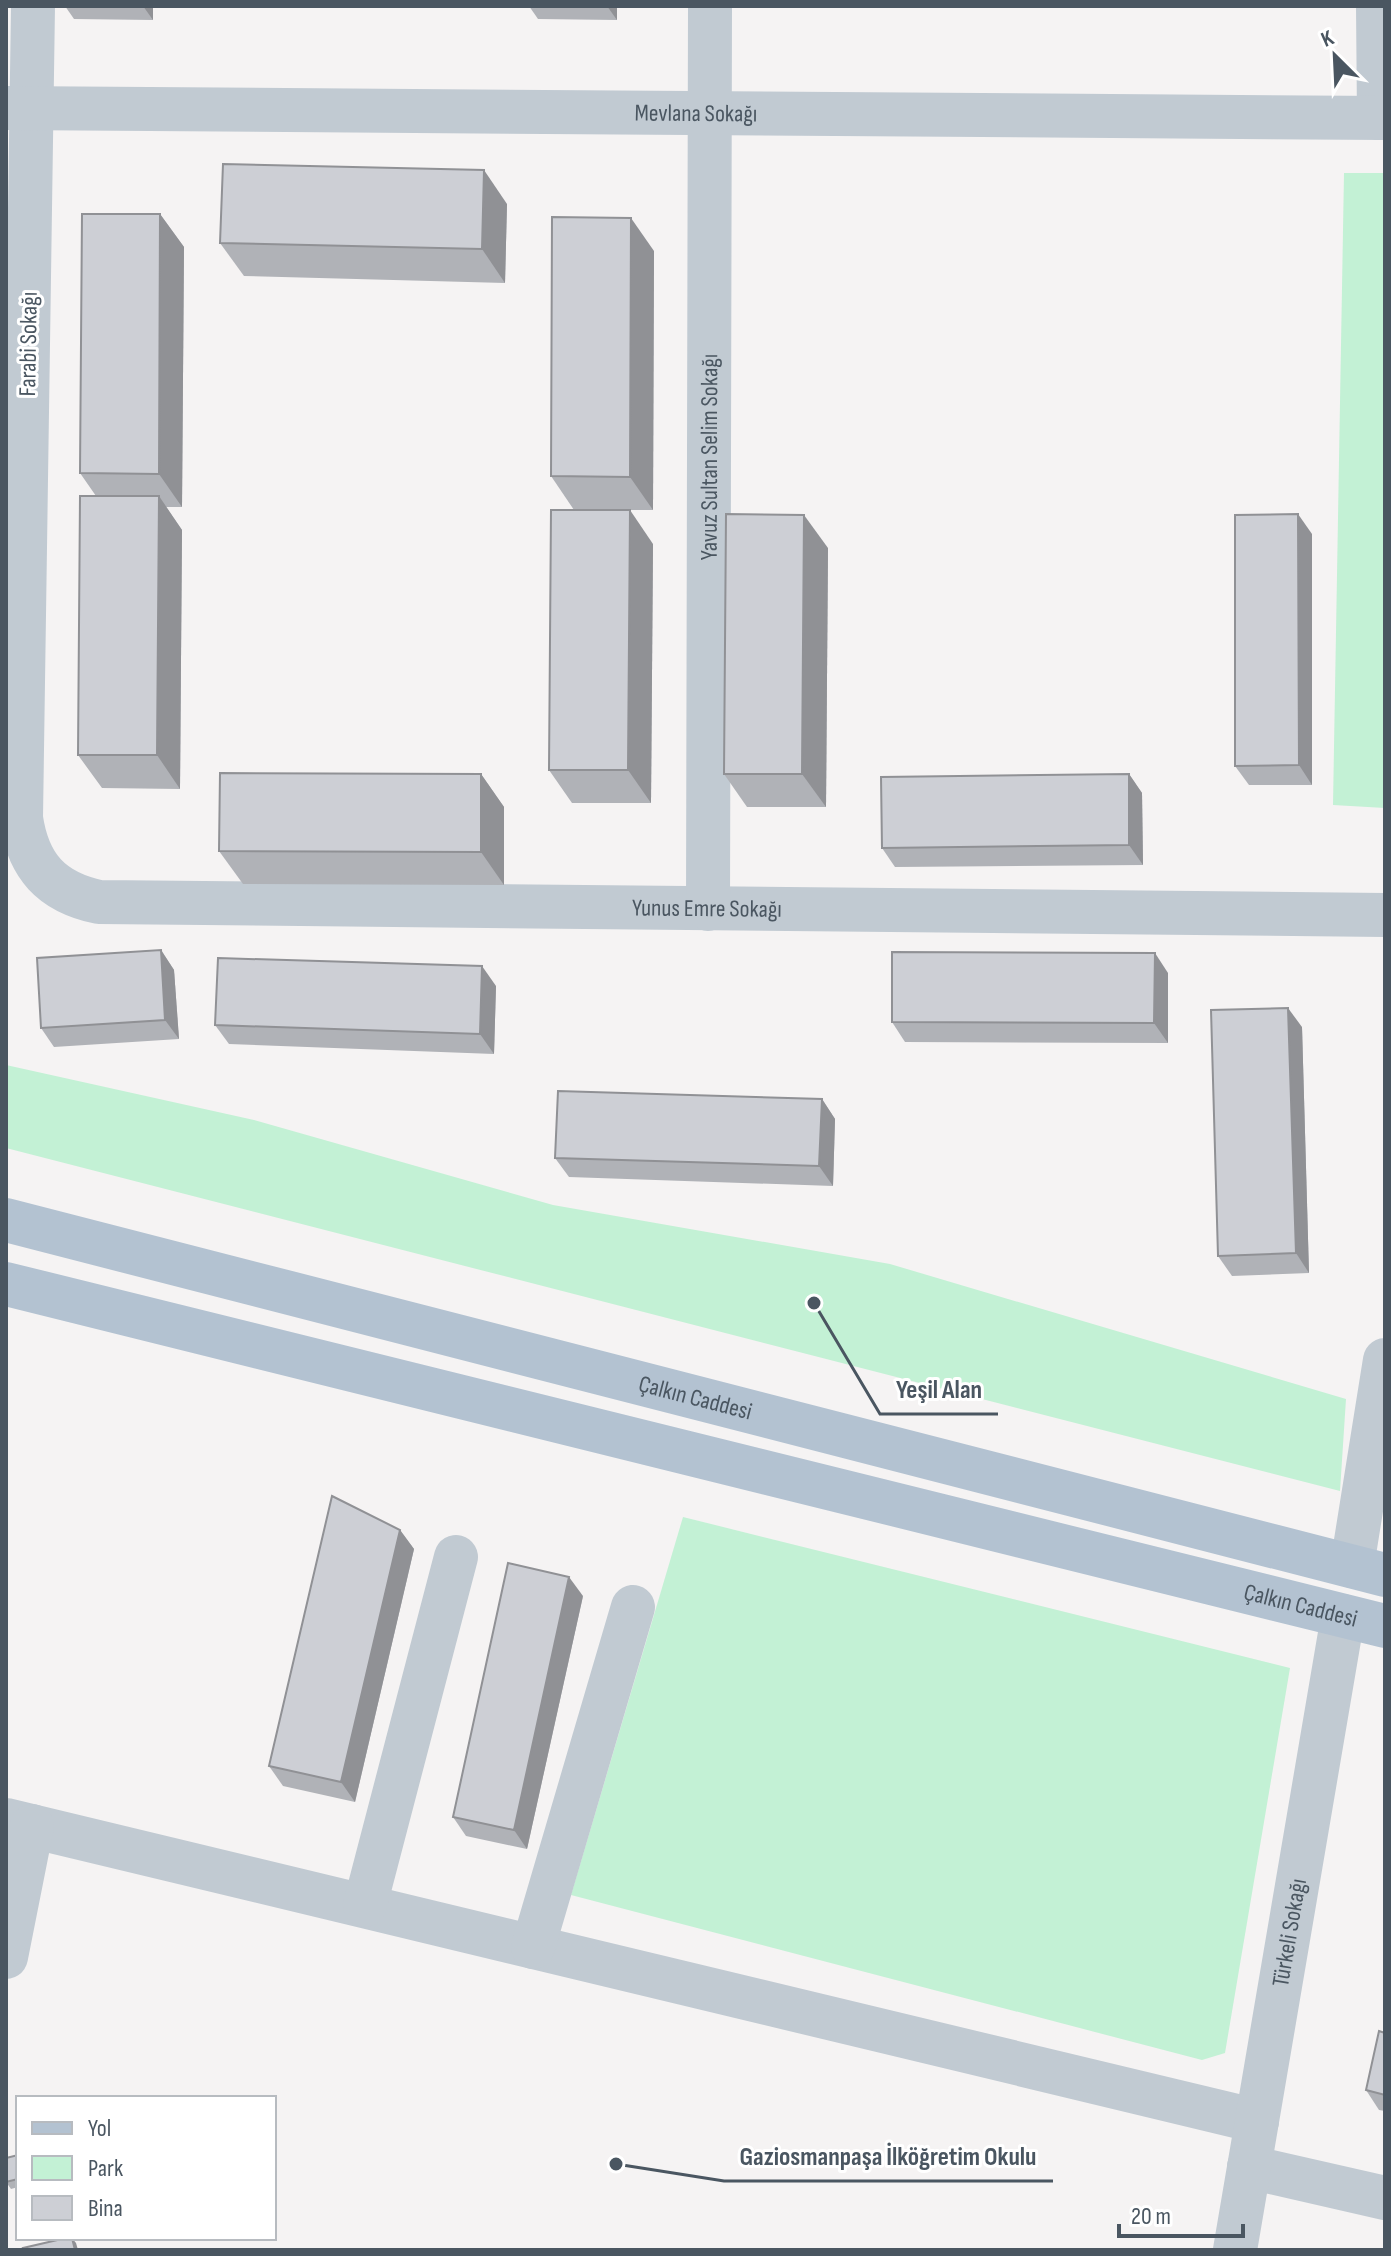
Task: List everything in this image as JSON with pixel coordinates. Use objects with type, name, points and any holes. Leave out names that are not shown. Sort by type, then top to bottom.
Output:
[{"type":"main road","name":"Çalkın Caddesi","points":[[6,1220],[1369,1571]]},
{"type":"main road","name":"Çalkın Caddesi","points":[[6,1284],[1385,1626]]},
{"type":"main road","points":[[1343,1616],[1369,1571]]},
{"type":"street","name":"Farabi Sokağı","points":[[33,6],[19,108],[15,596],[21,818],[27,849],[39,869]]},
{"type":"street","name":"Yavuz Sultan Selim Sokağı","points":[[708,909],[710,6]]},
{"type":"street","points":[[1378,6],[1382,118]]},
{"type":"street","name":"Mevlana Sokağı","points":[[19,108],[1382,118]]},
{"type":"street","name":"Yunus Emre Sokağı","points":[[39,869],[65,891],[99,902],[1385,915]]},
{"type":"street","points":[[1369,1571],[1385,1360]]},
{"type":"street","points":[[365,1905],[456,1557]]},
{"type":"street","points":[[533,1947],[633,1607]]},
{"type":"street","name":"Türkeli Sokağı","points":[[1235,2250],[1343,1616]]},
{"type":"street","points":[[6,1957],[19,1823],[1257,2121]]},
{"type":"street","points":[[1249,2167],[1385,2198]]},
{"type":"green space","points":[[1344,173],[1385,173],[1385,808],[1333,805]]},
{"type":"green space","points":[[6,1065],[254,1120],[553,1205],[890,1264],[1346,1399],[1340,1491],[6,1148]]},
{"type":"green space","points":[[683,1517],[1290,1668],[1225,2053],[1202,2060],[571,1895]]},
{"type":"building","points":[[223,164],[484,170],[482,249],[220,243]]},
{"type":"building","points":[[82,214],[160,214],[159,474],[80,473]]},
{"type":"building","points":[[552,217],[631,218],[630,477],[551,476]]},
{"type":"building","points":[[80,496],[159,496],[157,755],[78,755]]},
{"type":"building","points":[[551,510],[630,510],[628,770],[549,770]]},
{"type":"building","points":[[726,514],[804,515],[802,774],[724,774]]},
{"type":"building","points":[[1298,514],[1299,765],[1235,766],[1235,515]]},
{"type":"building","points":[[220,773],[481,774],[481,852],[219,851]]},
{"type":"building","points":[[1129,774],[1129,845],[882,848],[881,777]]},
{"type":"building","points":[[161,950],[165,1020],[41,1028],[37,958]]},
{"type":"building","points":[[892,952],[1155,953],[1154,1023],[892,1022]]},
{"type":"building","points":[[218,958],[482,966],[480,1034],[215,1025]]},
{"type":"building","points":[[1288,1008],[1296,1253],[1218,1256],[1211,1010]]},
{"type":"building","points":[[558,1091],[822,1099],[819,1166],[555,1158]]},
{"type":"building","points":[[332,1496],[400,1530],[341,1782],[269,1766]]},
{"type":"building","points":[[508,1563],[569,1577],[514,1830],[453,1817]]},
{"type":"building","points":[[1379,2031],[1385,2033],[1385,2095],[1366,2090]]},
{"type":"building","points":[[16,2156],[16,2180],[6,2182],[6,2158]]},
{"type":"building","points":[[57,2240],[72,2240],[75,2250],[24,2250]]},
{"type":"place","name":"Yeşil Alan","points":[[814,1303]]},
{"type":"place","name":"Gaziosmanpaşa İlköğretim Okulu","points":[[616,2164]]}]
